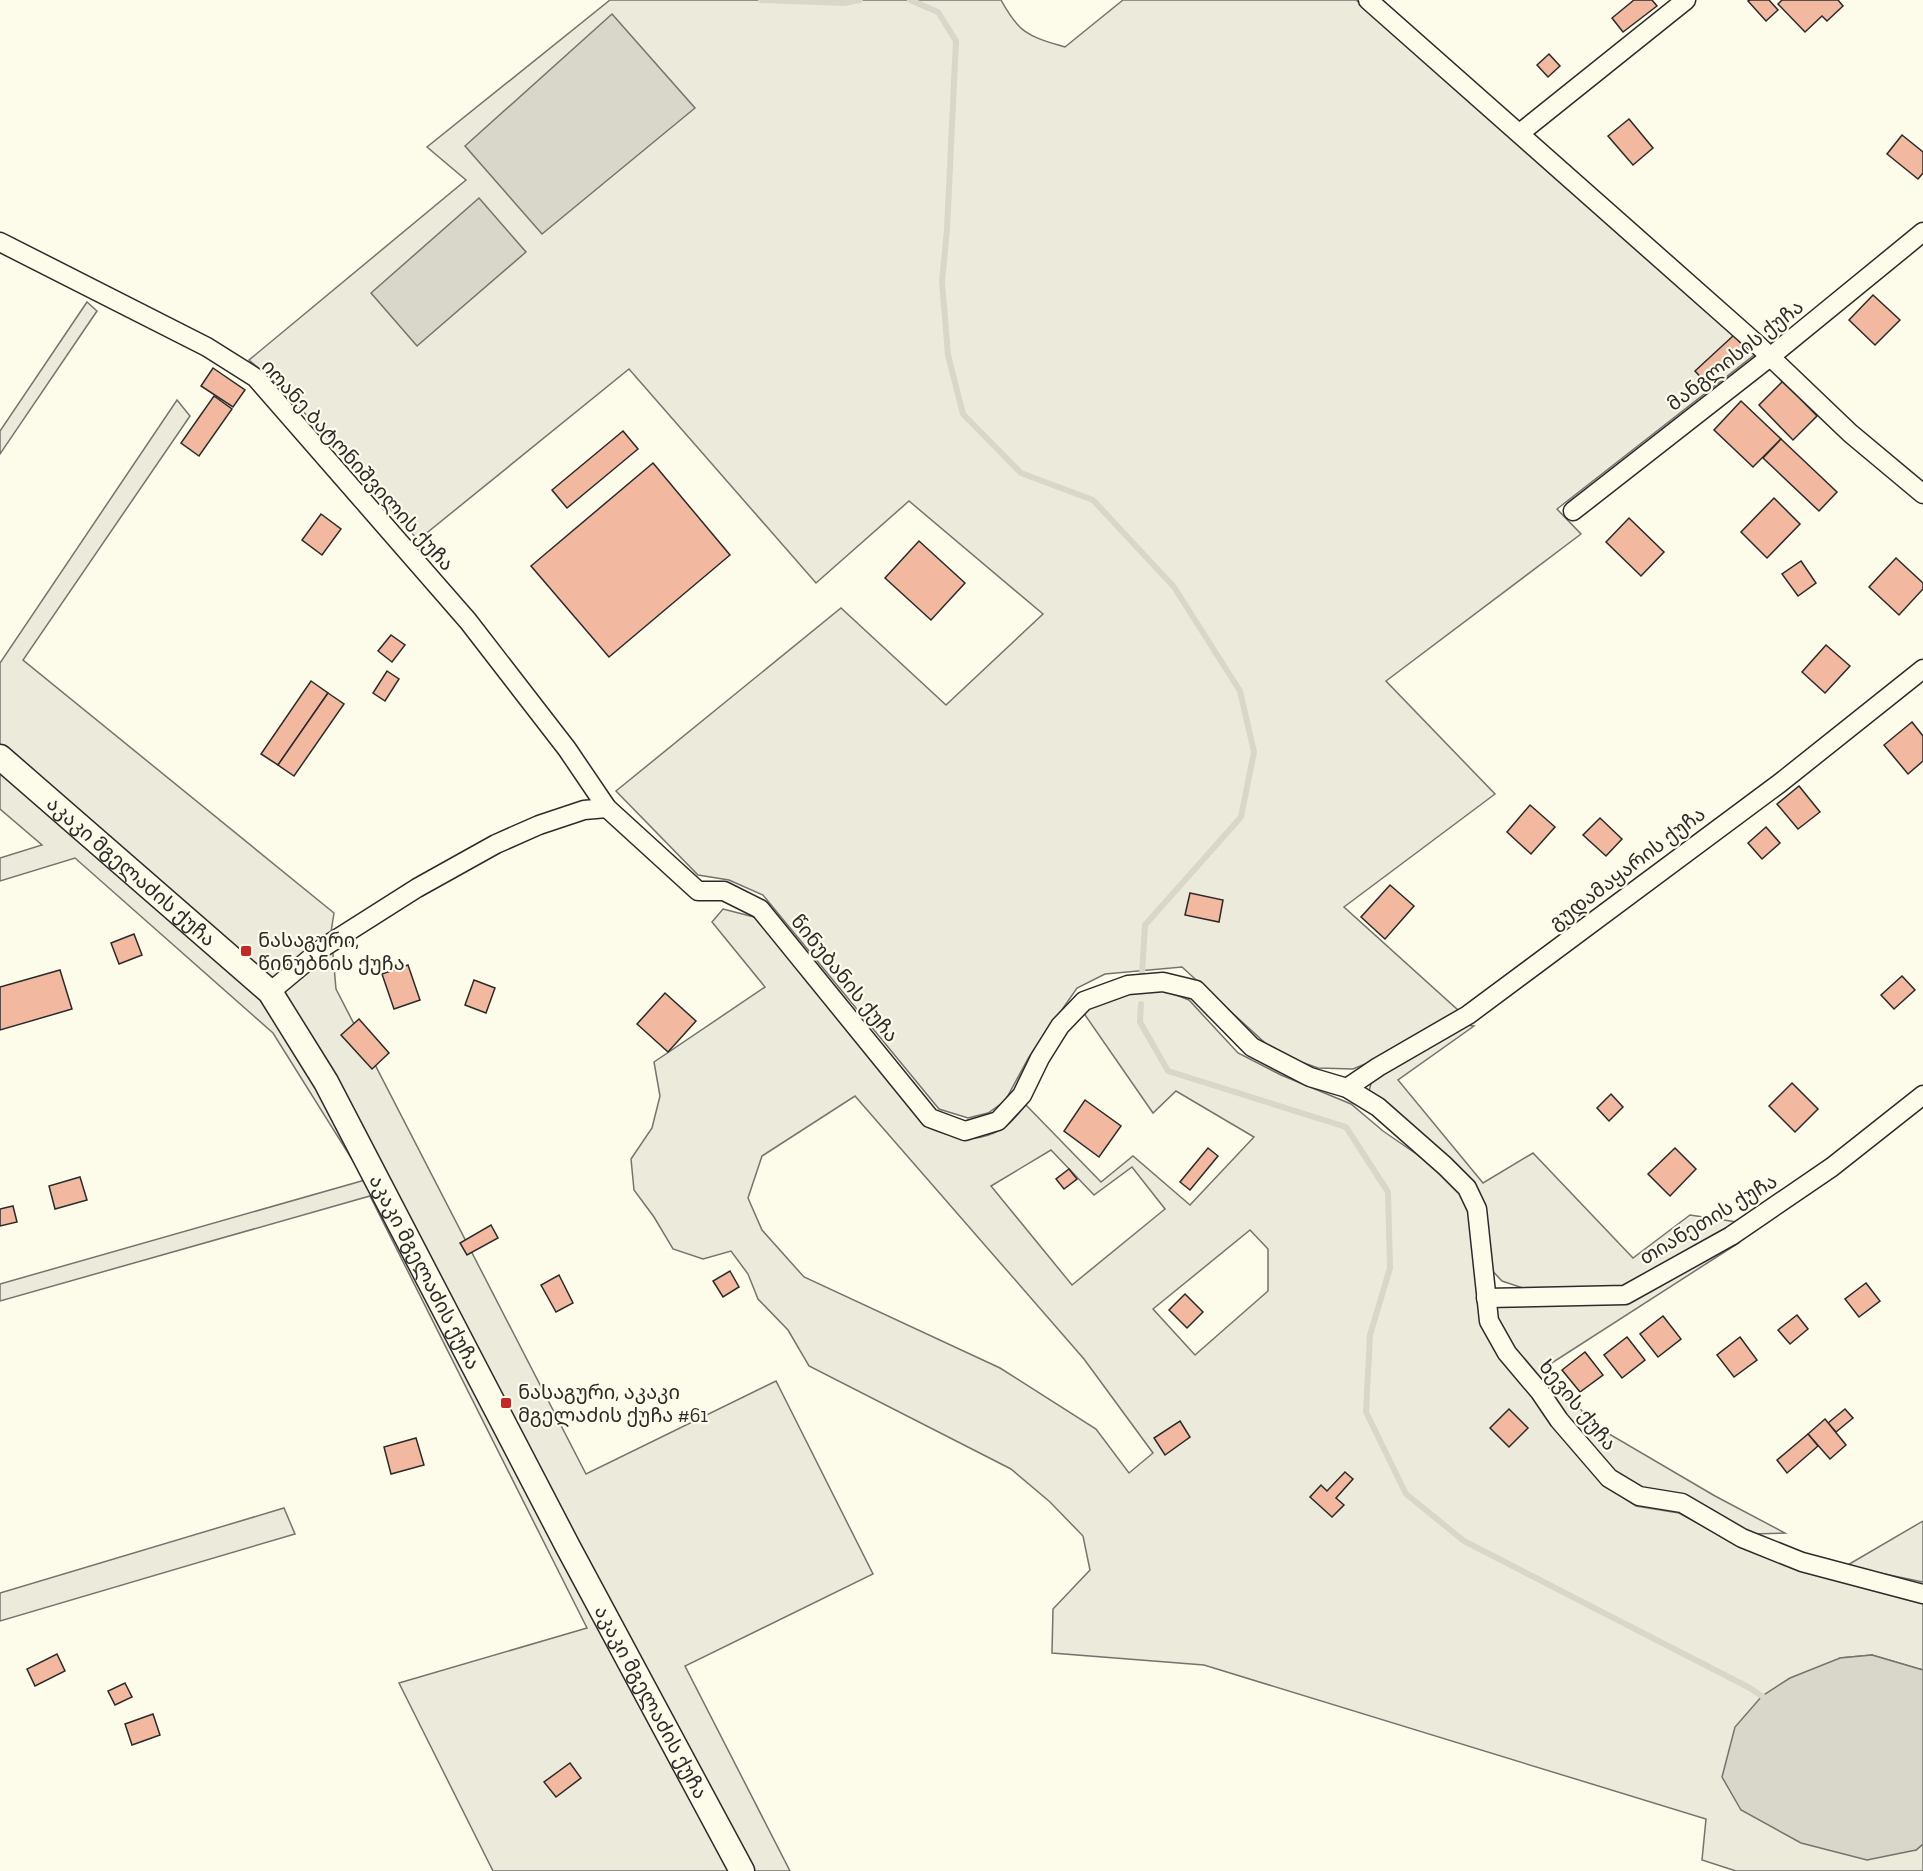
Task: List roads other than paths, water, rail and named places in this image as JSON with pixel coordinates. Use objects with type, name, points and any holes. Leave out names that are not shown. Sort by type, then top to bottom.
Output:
[{"type":"street","points":[[1368,0],[1770,357],[1850,433],[1923,494]]},
{"type":"street","points":[[1520,133],[1686,0]]},
{"type":"street","name":"მანგლისის ქუჩა","points":[[1573,511],[1770,357],[1923,232]]},
{"type":"street","name":"იოანე ბატონიშვილის ქუჩა","points":[[0,242],[207,347],[256,378],[468,621],[567,749],[607,808]]},
{"type":"street","name":"გუდამაყარის ქუჩა","points":[[1347,1088],[1378,1067],[1468,1015],[1780,783],[1923,669]]},
{"type":"street","name":"აკაკი მგელაძის ქუჩა","points":[[0,757],[270,992],[326,1082],[568,1547],[742,1871]]},
{"type":"street","points":[[270,992],[324,947],[417,888],[496,844],[539,825],[584,810],[607,808]]},
{"type":"street","name":"წინუბანის ქუჩა","points":[[607,808],[698,891],[724,891],[760,909],[930,1118],[964,1131],[998,1121],[1022,1095],[1040,1058],[1060,1026],[1084,1001],[1128,984],[1162,982],[1196,990],[1252,1047],[1310,1077],[1347,1088]]},
{"type":"street","name":"ხევის ქუჩა","points":[[1347,1088],[1378,1107],[1467,1188],[1477,1209],[1489,1322],[1507,1353],[1609,1478],[1639,1496],[1683,1503],[1742,1538],[1802,1562],[1923,1594]]},
{"type":"street","name":"თიანეთის ქუჩა","points":[[1486,1298],[1625,1295],[1731,1236],[1832,1167],[1923,1095]]},
{"type":"waterway","points":[[761,0],[844,3],[860,0]]},
{"type":"waterway","points":[[910,0],[938,12],[956,41],[947,229],[942,282],[948,355],[963,414],[1021,473],[1093,500],[1174,587],[1240,691],[1254,752],[1241,817],[1145,925],[1142,975]]},
{"type":"waterway","points":[[1141,1004],[1140,1022],[1168,1071],[1346,1127],[1388,1192],[1390,1268],[1370,1335],[1366,1412],[1406,1494],[1464,1541],[1748,1687],[1768,1700]]},
{"type":"place","name":"ნასაგური, წინუბნის ქუჩა","points":[[246,951]]},
{"type":"place","name":"ნასაგური, აკაკი მგელაძის ქუჩა #61","points":[[506,1403]]}]
